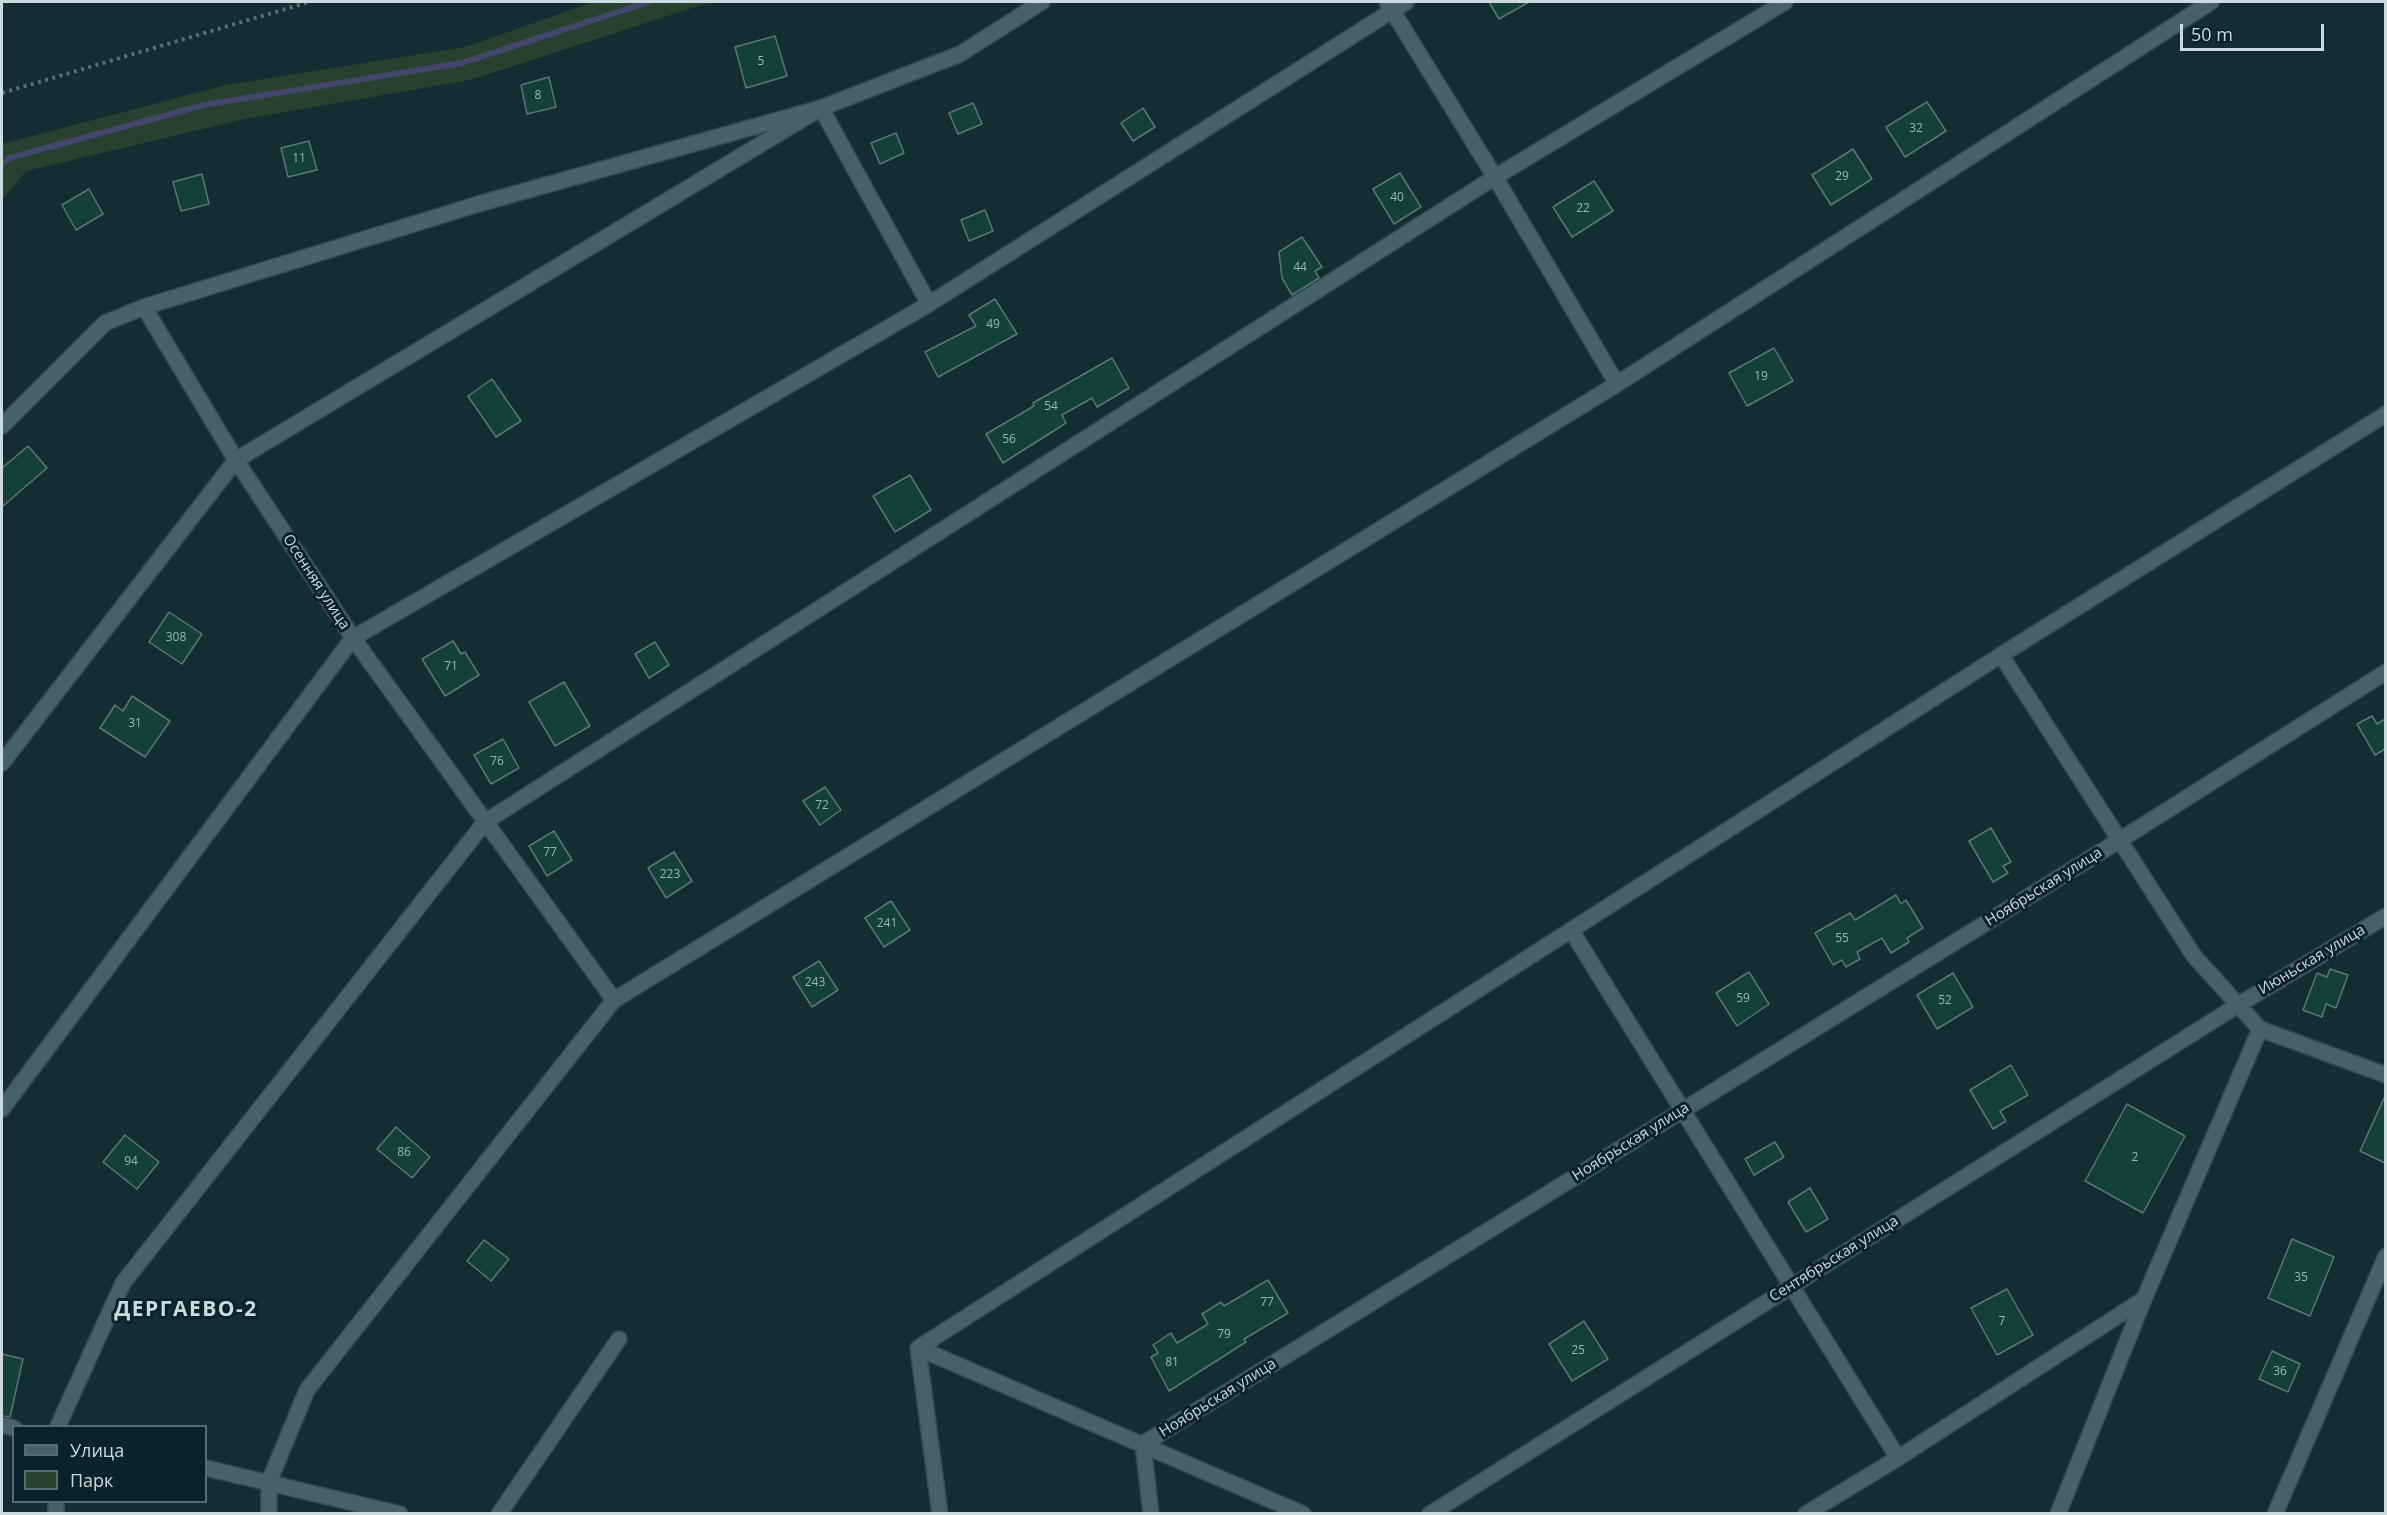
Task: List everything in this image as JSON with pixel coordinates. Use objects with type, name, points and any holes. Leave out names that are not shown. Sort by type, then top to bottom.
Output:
[{"type":"street","points":[[2,426],[105,323],[144,307],[482,203],[820,108],[960,54],[1042,2]]},
{"type":"street","points":[[2,1109],[353,638],[929,304],[1390,6],[1406,2]]},
{"type":"street","points":[[58,1425],[123,1283],[485,822],[1495,177],[1785,2]]},
{"type":"street","points":[[269,1514],[269,1482],[307,1390],[614,1000],[1617,384],[2211,2]]},
{"type":"street","points":[[1390,6],[1495,177],[1617,384]]},
{"type":"street","points":[[820,108],[929,304]]},
{"type":"street","points":[[2,763],[236,460],[820,108]]},
{"type":"street","name":"Осенняя улица","points":[[144,307],[236,460],[353,638],[614,1000]]},
{"type":"street","points":[[918,1348],[2001,655],[2385,414]]},
{"type":"street","points":[[2001,655],[2194,956],[2238,1005],[2260,1029],[2385,1075]]},
{"type":"street","name":"Ноябрьская улица","points":[[1143,1444],[2120,840],[2385,672]]},
{"type":"street","name":"Июньская улица","points":[[2238,1005],[2385,916]]},
{"type":"street","points":[[1571,930],[1898,1458]]},
{"type":"street","name":"Сентябрьская улица","points":[[1430,1514],[2238,1005]]},
{"type":"street","points":[[2058,1514],[2144,1299],[2260,1029]]},
{"type":"street","points":[[2274,1514],[2385,1256]]},
{"type":"street","points":[[1806,1514],[1898,1458],[2144,1299]]},
{"type":"street","points":[[499,1514],[619,1339]]},
{"type":"street","points":[[918,1348],[1303,1514]]},
{"type":"street","points":[[918,1348],[940,1514]]},
{"type":"street","points":[[1143,1444],[1151,1514]]},
{"type":"street","points":[[207,1468],[400,1514]]},
{"type":"path","points":[[2,93],[309,2]]},
{"type":"green space","points":[[594,2],[711,2],[470,80],[245,119],[26,171],[2,200],[2,144],[226,85],[465,47]]},
{"type":"building","points":[[1489,2],[1529,2],[1499,19]]},
{"type":"building","points":[[775,36],[787,76],[746,88],[735,47]]},
{"type":"building","points":[[549,77],[556,107],[527,114],[521,85]]},
{"type":"building","points":[[1927,102],[1946,131],[1905,157],[1886,127]]},
{"type":"building","points":[[973,103],[982,124],[958,134],[949,113]]},
{"type":"building","points":[[1143,108],[1155,127],[1133,141],[1121,123]]},
{"type":"building","points":[[896,133],[904,153],[880,164],[871,143]]},
{"type":"building","points":[[309,141],[317,170],[288,177],[281,148]]},
{"type":"building","points":[[1853,149],[1872,179],[1831,205],[1812,175]]},
{"type":"building","points":[[1400,173],[1421,207],[1394,224],[1373,189]]},
{"type":"building","points":[[202,174],[209,204],[181,211],[173,182]]},
{"type":"building","points":[[1594,181],[1613,211],[1572,237],[1553,207]]},
{"type":"building","points":[[89,189],[103,214],[76,230],[62,205]]},
{"type":"building","points":[[985,210],[993,231],[969,241],[961,220]]},
{"type":"building","points":[[1302,237],[1322,267],[1315,271],[1319,278],[1292,295],[1282,278],[1279,252]]},
{"type":"building","points":[[995,299],[1017,334],[938,377],[925,352],[976,326],[969,315]]},
{"type":"building","points":[[1774,348],[1793,381],[1747,406],[1729,373]]},
{"type":"building","points":[[1112,358],[1129,388],[1097,407],[1092,398],[1062,415],[1066,423],[1003,463],[986,434],[1034,406],[1033,403]]},
{"type":"building","points":[[492,379],[521,421],[496,437],[468,396]]},
{"type":"building","points":[[28,446],[47,468],[2,507],[2,468]]},
{"type":"building","points":[[910,475],[931,510],[895,532],[873,496]]},
{"type":"building","points":[[169,612],[202,634],[182,664],[149,642]]},
{"type":"building","points":[[453,641],[461,654],[465,652],[479,675],[445,696],[422,659]]},
{"type":"building","points":[[655,642],[669,665],[649,678],[635,654]]},
{"type":"building","points":[[564,682],[590,726],[555,746],[529,702]]},
{"type":"building","points":[[132,696],[170,721],[145,757],[100,728],[115,705],[123,711]]},
{"type":"building","points":[[2372,716],[2377,724],[2385,719],[2385,749],[2375,755],[2357,724]]},
{"type":"building","points":[[503,739],[519,768],[491,784],[474,755]]},
{"type":"building","points":[[825,787],[841,810],[820,825],[803,801]]},
{"type":"building","points":[[1991,828],[2011,862],[2003,866],[2008,873],[1993,882],[1969,841]]},
{"type":"building","points":[[554,831],[572,860],[547,876],[529,846]]},
{"type":"building","points":[[674,852],[692,881],[666,898],[648,868]]},
{"type":"building","points":[[1896,895],[1901,904],[1906,900],[1923,928],[1907,938],[1909,942],[1891,953],[1882,938],[1857,952],[1860,959],[1846,967],[1842,960],[1833,965],[1815,933],[1850,913],[1855,920]]},
{"type":"building","points":[[891,901],[910,930],[884,947],[865,918]]},
{"type":"building","points":[[819,961],[838,990],[812,1007],[793,977]]},
{"type":"building","points":[[2330,969],[2348,975],[2336,1008],[2326,1004],[2322,1017],[2303,1010],[2317,973],[2327,977]]},
{"type":"building","points":[[1749,972],[1769,1004],[1737,1026],[1716,993]]},
{"type":"building","points":[[1953,973],[1973,1007],[1937,1029],[1917,995]]},
{"type":"building","points":[[2011,1065],[2028,1095],[2000,1111],[2006,1121],[1993,1129],[1970,1090]]},
{"type":"building","points":[[2385,1096],[2385,1163],[2360,1151]]},
{"type":"building","points":[[2127,1104],[2185,1136],[2143,1213],[2085,1181]]},
{"type":"building","points":[[396,1127],[430,1157],[412,1178],[377,1149]]},
{"type":"building","points":[[125,1135],[159,1162],[137,1189],[103,1162]]},
{"type":"building","points":[[1775,1142],[1784,1157],[1754,1175],[1745,1159]]},
{"type":"building","points":[[1810,1188],[1828,1219],[1806,1232],[1788,1202]]},
{"type":"building","points":[[2292,1239],[2334,1257],[2310,1316],[2268,1298]]},
{"type":"building","points":[[484,1240],[509,1259],[491,1281],[467,1261]]},
{"type":"building","points":[[1268,1280],[1288,1313],[1244,1339],[1246,1342],[1169,1391],[1151,1357],[1158,1353],[1153,1345],[1171,1333],[1177,1343],[1208,1324],[1202,1314],[1221,1302],[1224,1306]]},
{"type":"building","points":[[2007,1289],[2033,1335],[1997,1355],[1971,1308]]},
{"type":"building","points":[[1584,1321],[1608,1359],[1572,1381],[1549,1344]]},
{"type":"building","points":[[2272,1351],[2300,1364],[2288,1392],[2259,1379]]},
{"type":"building","points":[[2,1354],[23,1359],[10,1417],[2,1416]]},
{"type":"waterway","points":[[2,165],[9,158],[204,105],[462,63],[648,2]]},
{"type":"district","name":"ДЕРГАЕВО-2","points":[[186,1310]]}]
